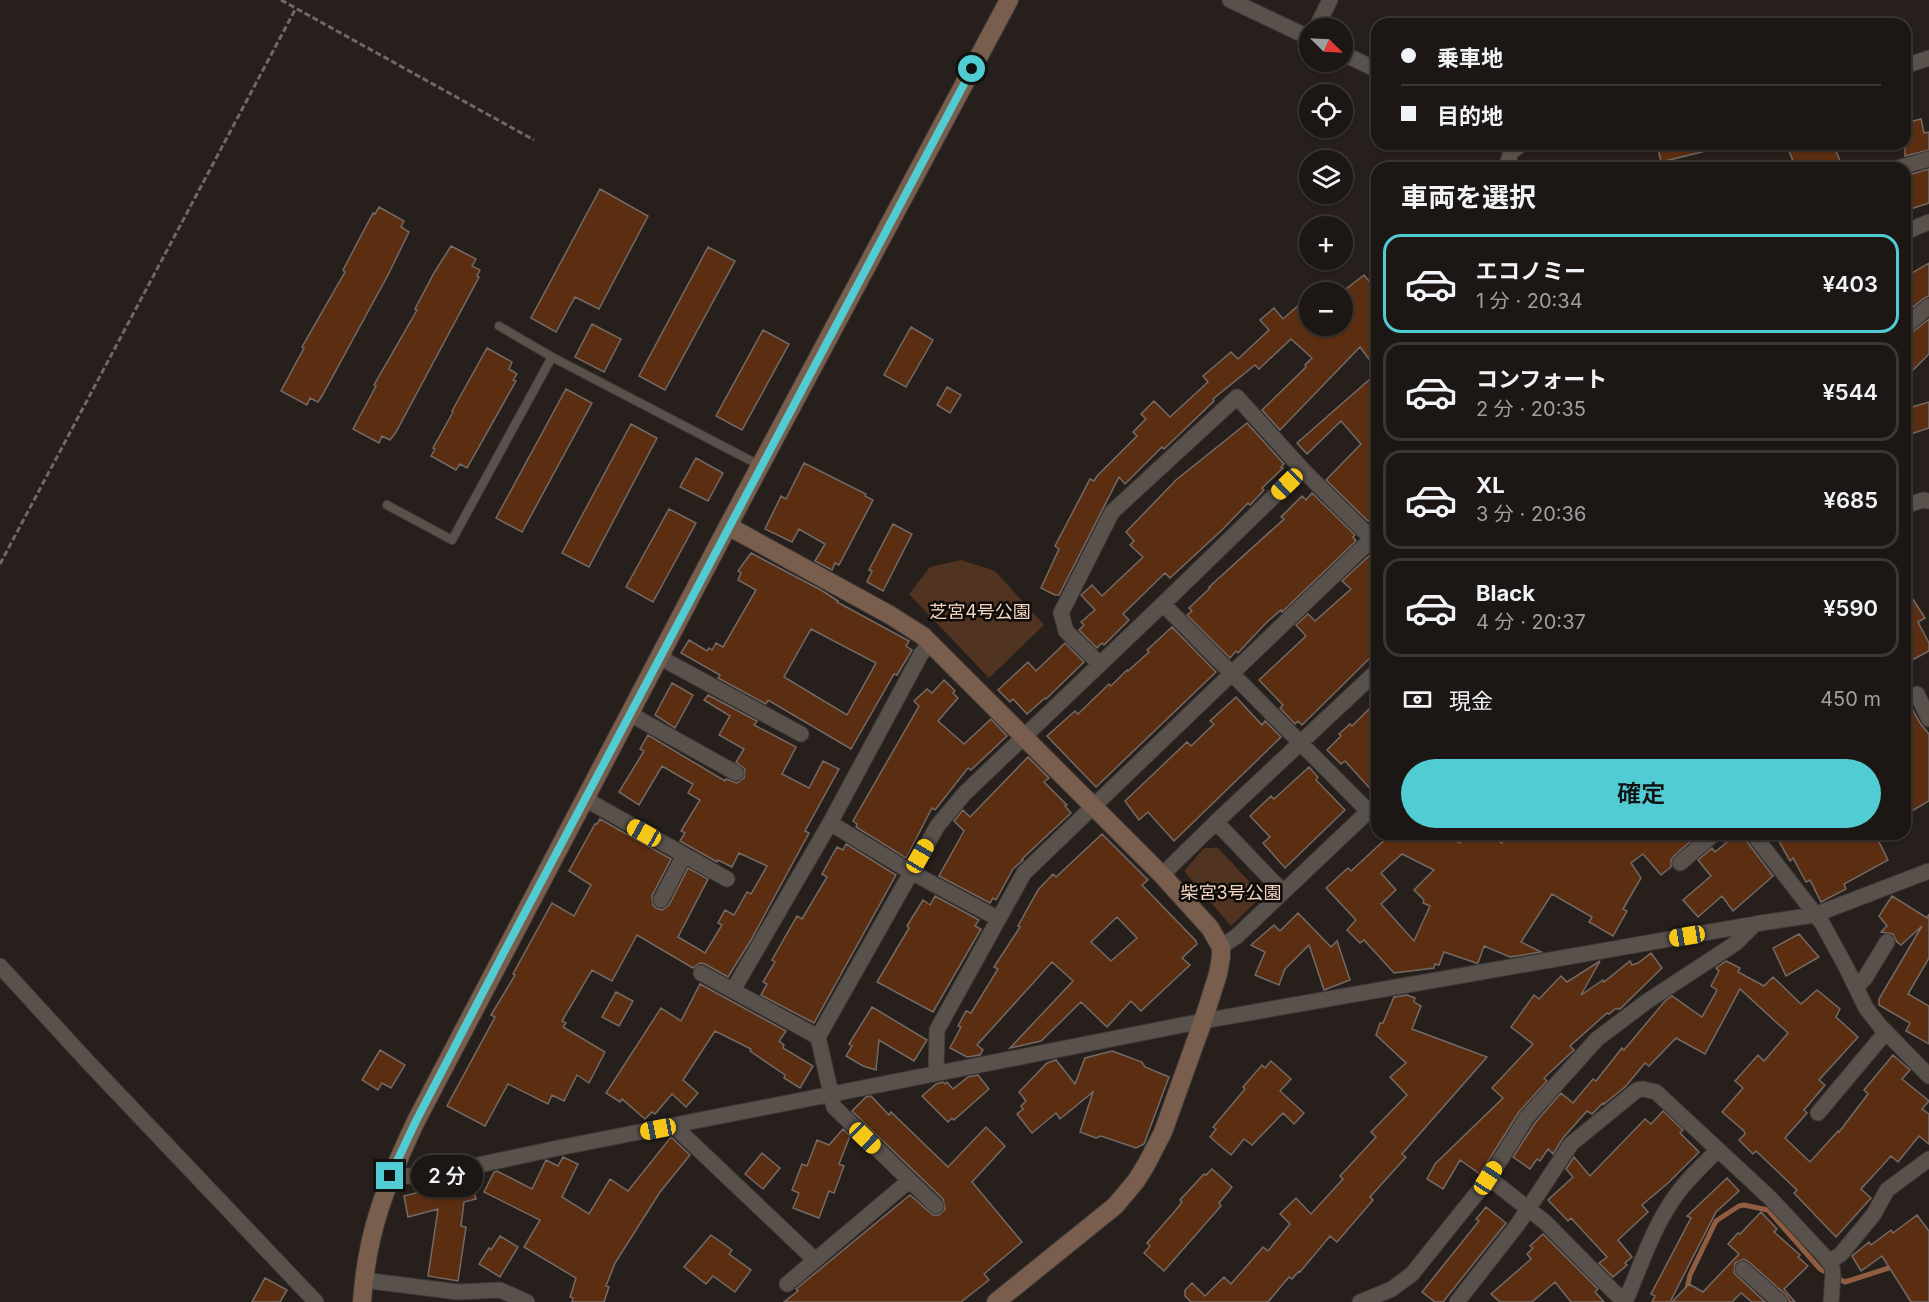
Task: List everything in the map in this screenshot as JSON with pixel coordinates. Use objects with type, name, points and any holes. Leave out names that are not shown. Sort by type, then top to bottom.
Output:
[{"type":"street","points":[[362,1302],[363,1280],[375,1218],[390,1176],[422,1110],[728,526],[1009,0]]},
{"type":"street","points":[[1230,0],[1299,33]]},
{"type":"street","points":[[1321,18],[1330,0]]},
{"type":"street","points":[[1353,58],[1371,67]]},
{"type":"street","points":[[1911,64],[1929,58]]},
{"type":"street","points":[[1911,164],[1929,159]]},
{"type":"street","points":[[1911,230],[1929,222]]},
{"type":"street","points":[[1911,322],[1929,306]]},
{"type":"street","points":[[1100,664],[1066,631],[1061,614],[1112,512],[1237,397],[1302,469],[1371,535]]},
{"type":"street","points":[[936,1206],[836,1110],[818,1037],[938,825],[950,810],[1302,469]]},
{"type":"street","points":[[1911,504],[1923,500],[1929,501]]},
{"type":"street","points":[[728,526],[890,615],[931,643],[1162,875],[1210,928],[1221,947],[1218,974],[1163,1132],[1155,1151],[1136,1181],[1115,1206],[996,1302]]},
{"type":"street","points":[[936,1073],[937,1030],[1024,873],[1371,543]]},
{"type":"street","points":[[1164,604],[1300,742],[1371,806]]},
{"type":"street","points":[[733,990],[830,823],[921,654],[931,643]]},
{"type":"street","points":[[659,657],[801,734]]},
{"type":"street","points":[[1162,875],[1371,676]]},
{"type":"street","points":[[1917,694],[1929,719]]},
{"type":"street","points":[[630,714],[736,773]]},
{"type":"street","points":[[585,799],[727,879]]},
{"type":"street","points":[[1221,947],[1236,936],[1371,808]]},
{"type":"street","points":[[1216,822],[1283,892]]},
{"type":"street","points":[[830,823],[911,872],[998,918]]},
{"type":"street","points":[[1680,863],[1707,840]]},
{"type":"street","points":[[1758,840],[1827,932],[1866,1008],[1886,1032],[1927,1069]]},
{"type":"street","points":[[661,900],[684,855]]},
{"type":"street","points":[[390,1176],[427,1176],[1203,1021],[1814,915],[1929,871]]},
{"type":"street","points":[[1360,1302],[1395,1296],[1488,1178],[1527,1117],[1597,1039],[1646,1002],[1736,943],[1755,924]]},
{"type":"street","points":[[1856,987],[1865,978],[1887,942]]},
{"type":"street","points":[[0,966],[316,1302]]},
{"type":"street","points":[[701,973],[818,1037]]},
{"type":"street","points":[[1818,1113],[1886,1032]]},
{"type":"street","points":[[1457,1302],[1528,1207],[1571,1144],[1640,1089],[1656,1092],[1770,1198],[1829,1262],[1833,1275],[1831,1302]]},
{"type":"street","points":[[674,1126],[815,1260]]},
{"type":"street","points":[[1488,1178],[1528,1207],[1624,1302],[1665,1212],[1681,1188],[1718,1150]]},
{"type":"street","points":[[1829,1262],[1841,1254],[1874,1214],[1887,1190],[1929,1159]]},
{"type":"street","points":[[787,1284],[909,1181]]},
{"type":"street","points":[[1743,1269],[1780,1302]]},
{"type":"street","points":[[363,1280],[458,1292],[500,1290],[527,1302]]},
{"type":"lane","points":[[499,326],[552,357],[760,466]]},
{"type":"lane","points":[[387,505],[452,540],[552,357]]},
{"type":"path","points":[[281,0],[534,140]]},
{"type":"path","points":[[0,564],[296,8]]},
{"type":"green space","name":"芝宮4号公園","points":[[961,560],[995,571],[1044,625],[989,678],[909,594],[930,567]]},
{"type":"green space","name":"柴宮3号公園","points":[[1204,848],[1218,848],[1260,893],[1261,897],[1231,926],[1184,871]]},
{"type":"building","points":[[1921,119],[1924,133],[1929,132],[1929,150],[1905,156],[1905,150],[1911,150],[1911,122]]},
{"type":"building","points":[[1658,150],[1710,150],[1661,162]]},
{"type":"building","points":[[1788,150],[1836,150],[1841,162],[1794,162]]},
{"type":"building","points":[[1929,169],[1929,203],[1911,209],[1911,174]]},
{"type":"building","points":[[600,189],[648,216],[599,309],[575,297],[556,332],[531,318]]},
{"type":"building","points":[[379,207],[404,221],[401,227],[409,232],[323,394],[318,402],[310,398],[307,405],[281,391],[304,348],[302,347],[345,272],[343,270],[373,213],[375,214]]},
{"type":"building","points":[[451,246],[476,259],[472,266],[480,270],[477,276],[479,277],[396,432],[390,440],[382,436],[379,443],[353,429],[376,386],[374,385]]},
{"type":"building","points":[[708,247],[735,261],[665,390],[639,376]]},
{"type":"building","points":[[1929,263],[1929,296],[1911,309],[1911,274]]},
{"type":"building","points":[[1364,275],[1371,284],[1371,362],[1360,347],[1280,430],[1262,410],[1306,367],[1305,365],[1312,358],[1291,339],[1259,369],[1255,365],[1213,399],[1214,401],[1164,449],[1162,447],[1125,484],[1119,477],[1059,595],[1041,588],[1059,549],[1055,546],[1090,479],[1094,481],[1137,436],[1133,432],[1146,419],[1141,414],[1154,401],[1170,417],[1208,382],[1203,376],[1231,352],[1238,359],[1269,330],[1260,320],[1274,308],[1283,319],[1299,305],[1299,336],[1353,336],[1353,284]]},
{"type":"building","points":[[1929,319],[1929,354],[1911,372],[1911,333]]},
{"type":"building","points":[[592,324],[621,339],[604,372],[575,357]]},
{"type":"building","points":[[911,327],[933,340],[906,387],[884,375]]},
{"type":"building","points":[[763,330],[789,344],[742,430],[716,416]]},
{"type":"building","points":[[487,348],[512,362],[509,369],[517,374],[513,380],[516,381],[467,468],[460,464],[456,470],[431,456],[435,449],[433,448]]},
{"type":"building","points":[[1371,378],[1371,518],[1368,521],[1326,480],[1361,444],[1341,421],[1307,454],[1297,443]]},
{"type":"building","points":[[947,387],[961,395],[950,413],[937,405]]},
{"type":"building","points":[[566,389],[592,403],[522,532],[496,518]]},
{"type":"building","points":[[1929,402],[1929,428],[1911,434],[1911,407]]},
{"type":"building","points":[[1247,423],[1284,464],[1281,467],[1283,468],[1262,488],[1264,490],[1250,505],[1248,503],[1170,578],[1165,573],[1123,614],[1129,620],[1104,645],[1102,643],[1097,648],[1079,630],[1084,625],[1081,622],[1095,610],[1081,595],[1092,585],[1102,596],[1143,557],[1130,545],[1134,541],[1126,532],[1176,480]]},
{"type":"building","points":[[631,424],[657,438],[589,567],[562,553]]},
{"type":"building","points":[[696,458],[723,473],[708,501],[680,487]]},
{"type":"building","points":[[804,463],[866,494],[865,496],[873,500],[839,565],[835,563],[832,570],[815,561],[825,544],[799,529],[792,542],[765,529],[781,496],[786,499]]},
{"type":"building","points":[[1312,493],[1355,535],[1353,537],[1356,541],[1230,658],[1187,615],[1192,611],[1189,608],[1284,519],[1281,517],[1302,496],[1306,500]]},
{"type":"building","points":[[669,509],[696,523],[653,602],[626,587]]},
{"type":"building","points":[[893,524],[912,534],[883,591],[867,582],[872,571],[869,570]]},
{"type":"building","points":[[751,553],[909,641],[906,646],[912,650],[897,675],[894,674],[851,749],[768,700],[766,704],[718,678],[720,675],[681,653],[689,640],[707,651],[709,648],[712,650],[716,643],[723,647],[756,590],[738,580],[741,573],[738,571]],"holes":[[[811,629],[876,663],[847,715],[784,677]]]},
{"type":"building","points":[[1371,556],[1371,657],[1302,725],[1298,721],[1295,724],[1280,708],[1283,705],[1259,680],[1306,636],[1296,625],[1308,614],[1315,621],[1351,589],[1342,581]]},
{"type":"building","points":[[1911,596],[1925,618],[1918,622],[1929,643],[1929,651],[1911,661]]},
{"type":"building","points":[[1172,627],[1216,672],[1096,787],[1047,736],[1075,711],[1078,714],[1109,684],[1111,686],[1149,652],[1147,650]]},
{"type":"building","points":[[1065,643],[1084,662],[1027,714],[1013,699],[1010,702],[998,690],[1028,662],[1036,671]]},
{"type":"building","points":[[944,680],[955,691],[953,693],[958,698],[938,721],[964,744],[991,719],[1007,736],[971,770],[968,768],[935,810],[932,808],[906,858],[856,827],[857,824],[853,821],[919,706],[914,701],[927,689],[932,693]]},
{"type":"building","points":[[672,683],[693,695],[675,728],[655,715]]},
{"type":"building","points":[[708,695],[757,721],[754,725],[796,747],[782,774],[809,788],[823,761],[839,769],[805,831],[809,833],[751,940],[728,977],[705,964],[700,963],[693,968],[637,935],[612,981],[592,970],[562,1021],[566,1023],[563,1027],[605,1052],[589,1083],[577,1075],[564,1101],[552,1095],[548,1104],[508,1084],[485,1126],[447,1106],[495,1017],[491,1015],[515,975],[513,974],[552,903],[574,916],[591,885],[569,871],[600,819],[671,859],[652,896],[653,905],[656,908],[662,910],[669,905],[688,868],[708,879],[678,937],[705,953],[722,925],[718,923],[725,910],[734,915],[747,892],[751,894],[767,866],[739,853],[732,867],[718,860],[717,862],[680,841],[685,833],[681,831],[700,800],[688,793],[693,784],[662,766],[639,805],[619,792],[644,751],[640,749],[648,735],[725,781],[726,779],[737,783],[744,778],[745,769],[736,762],[744,749],[719,735],[730,716],[704,700]]},
{"type":"building","points":[[1236,697],[1262,725],[1265,721],[1281,737],[1174,841],[1148,812],[1139,820],[1125,801],[1187,742],[1191,746],[1214,724],[1210,721]]},
{"type":"building","points":[[1371,707],[1371,790],[1345,761],[1341,764],[1327,750],[1341,736],[1339,734],[1350,724],[1352,726]]},
{"type":"building","points":[[1911,707],[1929,734],[1929,801],[1911,812]]},
{"type":"building","points":[[1028,757],[1049,778],[1044,782],[1067,805],[1065,806],[1071,813],[1013,869],[996,900],[993,898],[990,903],[939,876],[964,831],[954,821],[963,810],[970,817]]},
{"type":"building","points":[[1309,767],[1318,777],[1316,780],[1345,810],[1285,868],[1263,843],[1270,837],[1250,816],[1271,796],[1274,799]]},
{"type":"building","points":[[1102,834],[1148,880],[1142,885],[1196,941],[1197,944],[1182,958],[1190,965],[1141,1011],[1131,1001],[1107,1027],[1081,1002],[1041,1041],[1010,1048],[1073,981],[1052,962],[977,1045],[983,1050],[980,1055],[967,1057],[950,1048],[966,1011],[971,1013],[998,969],[994,967],[1020,927],[1018,926],[1038,890],[1053,874],[1056,877]],"holes":[[[1117,917],[1137,938],[1111,961],[1091,942]]]},
{"type":"building","points":[[1385,840],[1454,840],[1460,843],[1462,840],[1496,840],[1502,843],[1504,840],[1692,840],[1674,856],[1671,860],[1671,867],[1661,875],[1643,854],[1631,863],[1641,878],[1623,909],[1627,911],[1613,936],[1589,922],[1592,917],[1552,894],[1521,942],[1541,952],[1510,957],[1484,946],[1478,963],[1444,952],[1439,965],[1435,964],[1434,968],[1394,973],[1364,940],[1360,943],[1347,930],[1356,920],[1326,888],[1348,868],[1351,871]],"holes":[[[1402,854],[1434,870],[1414,890],[1424,900],[1423,903],[1430,906],[1414,941],[1381,904],[1396,890],[1381,873]]]},
{"type":"building","points":[[1730,840],[1746,840],[1773,876],[1733,911],[1722,896],[1698,917],[1683,900],[1711,876],[1698,860],[1712,848],[1715,852]]},
{"type":"building","points":[[1778,840],[1878,840],[1888,860],[1844,884],[1846,889],[1821,902],[1810,880],[1806,882],[1793,858],[1790,861]]},
{"type":"building","points":[[846,844],[896,875],[814,1023],[761,995],[767,984],[763,982],[775,962],[772,960],[797,916],[802,919],[827,877],[822,874],[837,847],[843,850]]},
{"type":"building","points":[[935,896],[979,920],[975,926],[981,929],[933,1012],[877,982],[923,900],[930,905]]},
{"type":"building","points":[[1892,896],[1927,918],[1929,914],[1929,958],[1908,994],[1929,1006],[1929,1044],[1906,1031],[1910,1023],[1879,1005],[1879,999],[1922,926],[1901,945],[1893,934],[1881,932],[1887,926],[1879,916]]},
{"type":"building","points":[[1298,913],[1331,947],[1337,941],[1350,980],[1324,990],[1309,945],[1285,969],[1279,985],[1255,975],[1265,952],[1251,945],[1274,925],[1280,931]]},
{"type":"building","points":[[1799,934],[1819,957],[1786,976],[1773,948]]},
{"type":"building","points":[[1651,953],[1662,968],[1620,1009],[1607,1013],[1570,1046],[1574,1050],[1544,1078],[1547,1081],[1519,1112],[1480,1174],[1460,1160],[1443,1189],[1427,1179],[1435,1164],[1503,1098],[1492,1088],[1533,1044],[1511,1027],[1534,995],[1539,999],[1561,976],[1567,982],[1600,961],[1581,995],[1603,980],[1604,982],[1630,961],[1632,965],[1638,963]]},
{"type":"building","points":[[1726,961],[1740,968],[1738,972],[1764,986],[1773,977],[1801,1004],[1817,990],[1840,1009],[1836,1017],[1858,1037],[1819,1080],[1825,1085],[1804,1110],[1807,1113],[1785,1138],[1810,1162],[1839,1132],[1868,1094],[1864,1090],[1893,1055],[1910,1070],[1902,1079],[1929,1101],[1922,1109],[1929,1114],[1929,1144],[1919,1136],[1898,1162],[1891,1156],[1861,1189],[1871,1198],[1836,1237],[1794,1193],[1797,1190],[1756,1151],[1753,1154],[1739,1140],[1745,1134],[1744,1131],[1722,1112],[1743,1088],[1735,1081],[1758,1055],[1764,1061],[1788,1033],[1740,989],[1705,1054],[1676,1038],[1649,1066],[1645,1063],[1626,1086],[1592,1114],[1587,1111],[1563,1138],[1553,1154],[1548,1149],[1540,1161],[1537,1159],[1530,1169],[1513,1157],[1535,1123],[1561,1093],[1573,1103],[1593,1079],[1596,1081],[1622,1048],[1624,1050],[1665,1001],[1672,996],[1702,1017],[1717,990],[1711,986],[1719,971],[1716,968]]},
{"type":"building","points":[[700,984],[786,1031],[779,1041],[784,1045],[783,1048],[813,1066],[800,1088],[750,1051],[751,1049],[715,1031],[683,1080],[698,1093],[686,1107],[672,1094],[655,1114],[652,1112],[645,1119],[622,1099],[620,1102],[606,1093],[661,1008],[681,1021]]},
{"type":"building","points":[[616,992],[633,1001],[619,1026],[602,1017]]},
{"type":"building","points":[[1407,995],[1415,998],[1414,1002],[1421,1006],[1412,1029],[1487,1057],[1402,1154],[1406,1157],[1370,1197],[1373,1200],[1337,1242],[1330,1236],[1300,1272],[1292,1279],[1289,1277],[1268,1302],[1191,1302],[1185,1296],[1185,1290],[1192,1283],[1205,1296],[1224,1277],[1231,1284],[1263,1247],[1268,1251],[1290,1224],[1280,1214],[1296,1198],[1311,1214],[1343,1179],[1340,1176],[1376,1137],[1371,1132],[1407,1095],[1390,1077],[1406,1063],[1376,1035],[1394,997]]},
{"type":"building","points":[[872,1007],[927,1040],[914,1061],[879,1040],[876,1070],[863,1066],[846,1056],[852,1046],[849,1044]]},
{"type":"building","points":[[380,1050],[405,1065],[391,1088],[382,1083],[378,1090],[362,1080]]},
{"type":"building","points":[[1112,1051],[1142,1062],[1145,1067],[1169,1077],[1144,1144],[1136,1148],[1101,1136],[1096,1138],[1080,1132],[1093,1092],[1060,1119],[1056,1113],[1032,1133],[1017,1114],[1023,1109],[1021,1106],[1026,1101],[1019,1092],[1047,1063],[1056,1060],[1075,1084],[1085,1058]]},
{"type":"building","points":[[1271,1061],[1291,1079],[1280,1091],[1304,1113],[1294,1124],[1283,1113],[1252,1145],[1244,1139],[1231,1155],[1210,1137],[1216,1129],[1213,1127],[1262,1065],[1265,1068]]},
{"type":"building","points":[[978,1075],[989,1089],[954,1120],[952,1118],[948,1122],[922,1096],[936,1084],[947,1082],[953,1089],[968,1077]]},
{"type":"building","points":[[871,1096],[948,1167],[986,1127],[1005,1146],[972,1182],[1022,1242],[984,1274],[989,1280],[961,1302],[784,1302],[798,1291],[796,1289],[910,1195],[933,1215],[939,1215],[945,1209],[943,1199],[852,1111],[866,1097]]},
{"type":"building","points":[[1663,1111],[1683,1130],[1680,1133],[1699,1152],[1642,1205],[1648,1212],[1618,1240],[1632,1257],[1625,1263],[1627,1265],[1613,1277],[1599,1263],[1607,1257],[1571,1218],[1568,1221],[1548,1200],[1573,1177],[1566,1169],[1574,1157],[1590,1176],[1645,1119],[1651,1124]]},
{"type":"building","points":[[843,1129],[850,1136],[839,1164],[844,1166],[834,1193],[829,1191],[819,1218],[793,1208],[799,1193],[792,1190],[802,1164],[807,1166],[817,1140],[829,1145]]},
{"type":"building","points":[[671,1137],[690,1155],[660,1192],[615,1263],[606,1286],[609,1287],[604,1302],[572,1302],[573,1298],[570,1297],[576,1278],[524,1247],[540,1220],[484,1192],[494,1172],[497,1171],[532,1189],[546,1160],[558,1166],[563,1157],[578,1164],[562,1197],[589,1214],[610,1179],[628,1191]]},
{"type":"building","points":[[762,1153],[780,1168],[763,1189],[745,1174]]},
{"type":"building","points":[[1212,1169],[1232,1187],[1219,1203],[1221,1206],[1164,1271],[1144,1253],[1150,1246],[1147,1243],[1182,1202],[1180,1200],[1204,1174],[1206,1175]]},
{"type":"building","points":[[1727,1178],[1739,1191],[1716,1212],[1670,1302],[1652,1302],[1655,1296],[1651,1294],[1691,1218],[1687,1216]]},
{"type":"building","points":[[471,1179],[476,1199],[464,1202],[461,1226],[466,1227],[458,1281],[428,1276],[438,1209],[408,1217],[404,1196]]},
{"type":"building","points":[[1486,1207],[1506,1223],[1443,1302],[1435,1302],[1422,1292],[1479,1221],[1476,1219]]},
{"type":"building","points":[[1761,1212],[1777,1229],[1774,1232],[1800,1255],[1798,1257],[1808,1266],[1784,1289],[1795,1302],[1790,1302],[1786,1295],[1744,1259],[1735,1263],[1734,1273],[1765,1302],[1752,1302],[1741,1293],[1732,1302],[1672,1302],[1689,1284],[1703,1292],[1739,1254],[1728,1244]]},
{"type":"building","points":[[1917,1215],[1929,1231],[1929,1302],[1911,1302],[1882,1256],[1861,1271],[1852,1256],[1869,1242],[1871,1245],[1891,1230],[1893,1233]]},
{"type":"building","points":[[1543,1234],[1598,1289],[1595,1292],[1604,1302],[1571,1302],[1555,1282],[1532,1302],[1500,1302],[1491,1294],[1531,1259],[1527,1254],[1533,1248],[1530,1246]]},
{"type":"building","points":[[711,1235],[732,1250],[729,1254],[751,1270],[735,1292],[713,1276],[706,1284],[684,1267]]},
{"type":"building","points":[[500,1236],[518,1247],[500,1277],[479,1264]]},
{"type":"building","points":[[265,1278],[287,1290],[280,1302],[252,1302]]},
{"type":"waterway","points":[[1684,1302],[1690,1275],[1716,1221],[1744,1205],[1768,1210],[1820,1269],[1845,1282],[1895,1266]]},
{"type":"route","points":[[390,1176],[504,952],[972,69]]}]
